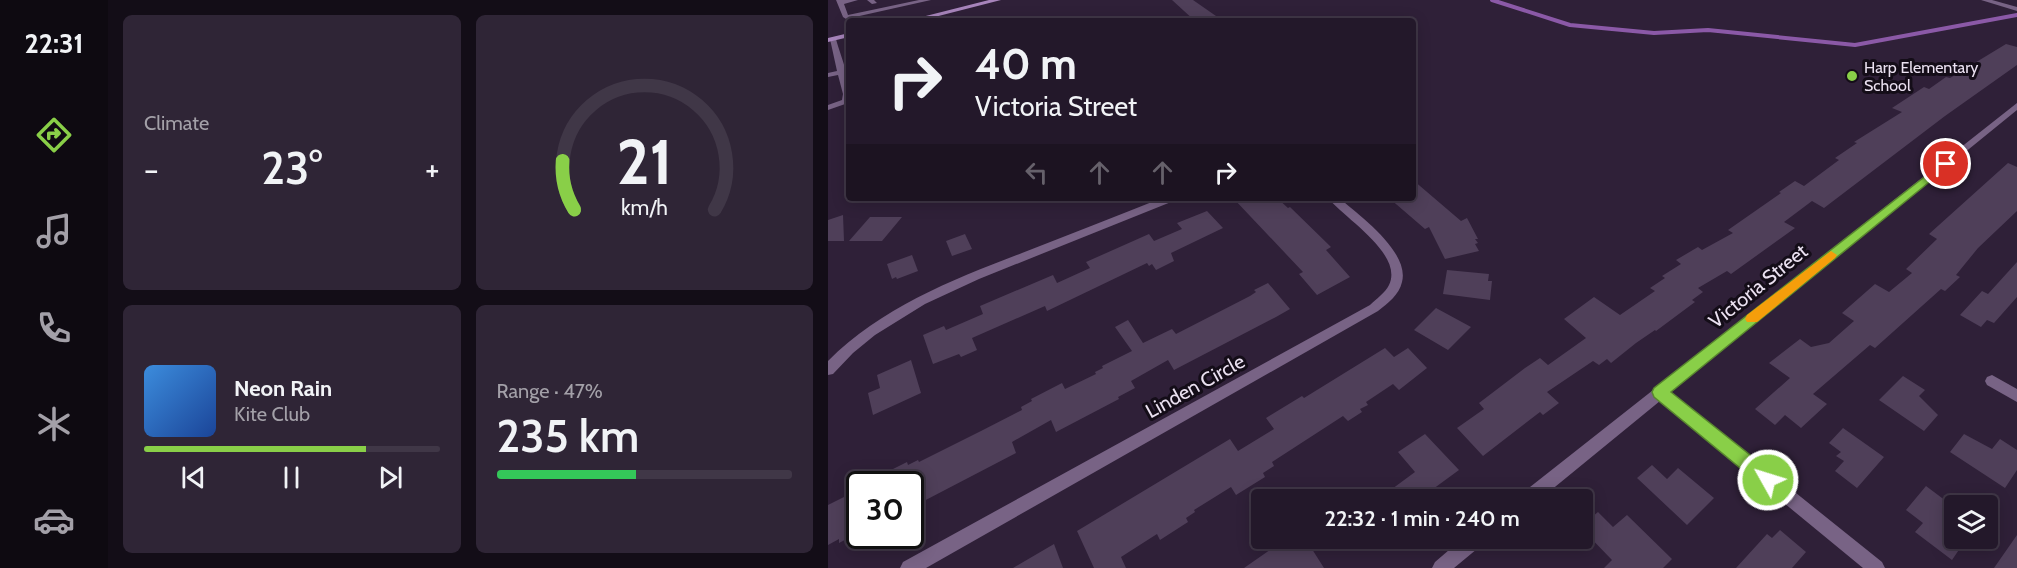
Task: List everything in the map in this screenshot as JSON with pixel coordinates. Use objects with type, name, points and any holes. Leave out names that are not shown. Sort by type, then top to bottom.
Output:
[{"type":"main road","points":[[922,18],[995,0]]},
{"type":"main road","points":[[830,40],[846,36]]},
{"type":"street","points":[[1984,0],[2017,9]]},
{"type":"street","name":"Victoria Street","points":[[1540,489],[2017,106]]},
{"type":"street","points":[[828,370],[833,356],[913,305],[956,284],[1164,201]]},
{"type":"street","name":"Linden Circle","points":[[909,568],[1374,308],[1389,295],[1397,279],[1396,263],[1388,249],[1336,201]]},
{"type":"street","points":[[1992,381],[2017,396]]},
{"type":"street","points":[[1660,392],[1876,568]]},
{"type":"street","points":[[1441,568],[1464,549]]},
{"type":"lane","points":[[864,10],[853,0],[840,2],[846,17],[877,5],[898,5],[928,0]]},
{"type":"lane","points":[[830,40],[846,94]]},
{"type":"lane","points":[[828,66],[840,68]]},
{"type":"lane","points":[[828,75],[840,68]]},
{"type":"lane","points":[[828,108],[840,104],[846,99]]},
{"type":"building","points":[[1172,0],[1193,0],[1216,16],[1214,18],[1192,18]]},
{"type":"building","points":[[2006,44],[2017,47],[2017,65],[1945,116],[1824,208],[1812,201],[1784,222],[1795,228],[1731,274],[1727,271],[1698,288],[1703,292],[1692,300],[1695,302],[1611,363],[1607,359],[1599,365],[1593,361],[1547,392],[1559,403],[1543,415],[1540,412],[1483,456],[1457,428],[1484,409],[1479,403],[1525,368],[1540,358],[1548,365],[1586,338],[1564,319],[1594,297],[1620,315],[1655,291],[1650,288],[1665,278],[1662,276],[1681,264],[1676,260],[1698,247],[1702,250],[1733,233],[1728,230],[1781,193],[1779,192],[1795,181],[1804,186],[1839,160],[1835,158],[1857,143],[1854,142],[1902,112],[1892,108],[1924,87],[1929,89],[1946,77],[1950,78]]},
{"type":"building","points":[[2008,163],[2017,167],[2017,211],[1978,248],[1956,275],[1960,277],[1945,291],[1941,289],[1875,348],[1870,345],[1813,394],[1827,404],[1801,428],[1785,415],[1775,425],[1755,409],[1790,378],[1769,363],[1800,339],[1811,347],[1829,343],[1854,321],[1842,313],[1875,284],[1889,292],[1912,273],[1906,269],[1937,239],[1929,234]]},
{"type":"building","points":[[1416,183],[1461,221],[1467,218],[1478,239],[1475,239],[1478,243],[1475,244],[1479,251],[1445,259],[1429,227],[1425,229],[1392,201],[1416,201]]},
{"type":"building","points":[[1236,201],[1280,201],[1288,208],[1290,207],[1331,247],[1326,250],[1350,277],[1317,295],[1299,274],[1303,272]]},
{"type":"building","points":[[1207,211],[1223,228],[1171,253],[1174,261],[1156,270],[1152,264],[1149,266],[1147,263],[1047,311],[1045,306],[972,338],[977,350],[961,357],[959,354],[933,364],[923,335],[944,326],[946,330],[983,314],[980,306],[1053,275],[1057,283],[1090,268],[1086,262],[1149,234],[1154,241],[1182,229],[1177,223]]},
{"type":"building","points":[[843,215],[844,241],[828,241],[828,220]]},
{"type":"building","points":[[870,217],[902,217],[882,241],[849,241]]},
{"type":"building","points":[[965,234],[972,249],[952,256],[946,241]]},
{"type":"building","points":[[912,255],[918,271],[892,279],[887,264]]},
{"type":"building","points":[[2017,262],[2017,297],[1994,323],[1987,320],[1981,327],[1960,315],[1982,291],[1988,294]]},
{"type":"building","points":[[1447,270],[1489,274],[1488,281],[1492,281],[1490,300],[1443,294]]},
{"type":"building","points":[[1268,283],[1290,309],[1174,370],[1168,360],[1131,381],[1135,388],[1118,397],[1119,399],[1056,432],[1051,420],[1012,442],[1016,453],[924,501],[924,471],[889,471],[907,462],[908,465],[918,460],[919,462],[1022,410],[1021,407],[1032,401],[1031,399],[1062,383],[1065,389],[1096,374],[1095,372],[1103,368],[1102,366],[1132,351],[1115,327],[1128,320],[1143,343],[1172,329],[1176,334],[1250,296],[1256,292],[1254,290]]},
{"type":"building","points":[[1436,308],[1471,327],[1448,350],[1414,330]]},
{"type":"building","points":[[1385,348],[1394,357],[1408,348],[1427,368],[1399,390],[1393,384],[1366,402],[1368,405],[1360,409],[1362,412],[1348,421],[1343,416],[1272,462],[1274,466],[1263,473],[1265,477],[1236,495],[1231,487],[1194,510],[1195,512],[1186,518],[1188,522],[1160,540],[1157,534],[1121,557],[1126,568],[1094,568],[1077,531],[1230,439],[1238,451],[1274,429],[1266,418],[1302,396],[1304,398]]},
{"type":"building","points":[[911,360],[921,393],[873,415],[868,393],[880,388],[877,375]]},
{"type":"building","points":[[1903,376],[1925,390],[1919,396],[1938,415],[1924,431],[1879,400]]},
{"type":"building","points":[[1843,428],[1884,457],[1857,488],[1835,471],[1844,461],[1836,456],[1841,452],[1829,443]]},
{"type":"building","points":[[1425,434],[1459,470],[1433,489],[1392,489],[1415,472],[1398,452]]},
{"type":"building","points":[[1964,434],[1992,449],[2000,439],[2017,450],[2017,470],[2005,488],[1950,452]]},
{"type":"building","points":[[1652,465],[1667,479],[1678,468],[1714,498],[1687,525],[1637,478]]},
{"type":"building","points":[[1926,486],[1944,500],[1944,549],[1960,549],[1952,560],[1915,532],[1923,523],[1906,510]]},
{"type":"building","points":[[846,496],[846,539],[839,543],[839,539],[828,545],[828,505]]},
{"type":"building","points":[[1598,512],[1613,527],[1627,515],[1672,559],[1663,568],[1604,568],[1612,560],[1593,540],[1593,516]]},
{"type":"building","points":[[1780,530],[1806,552],[1792,568],[1736,568],[1767,534],[1772,538]]},
{"type":"building","points":[[2017,535],[2017,568],[1994,568]]},
{"type":"building","points":[[1054,544],[1063,568],[1013,568]]},
{"type":"building","points":[[1271,549],[1312,549],[1324,568],[1244,568]]},
{"type":"waterway","points":[[1492,0],[1570,25],[1654,33],[1708,30],[1855,45],[2017,15]]},
{"type":"slow traffic","points":[[1752,319],[1831,255]]},
{"type":"place","name":"Harp Elementary School","points":[[1852,76]]},
{"type":"route","points":[[1768,480],[1660,392],[1946,164]]}]
